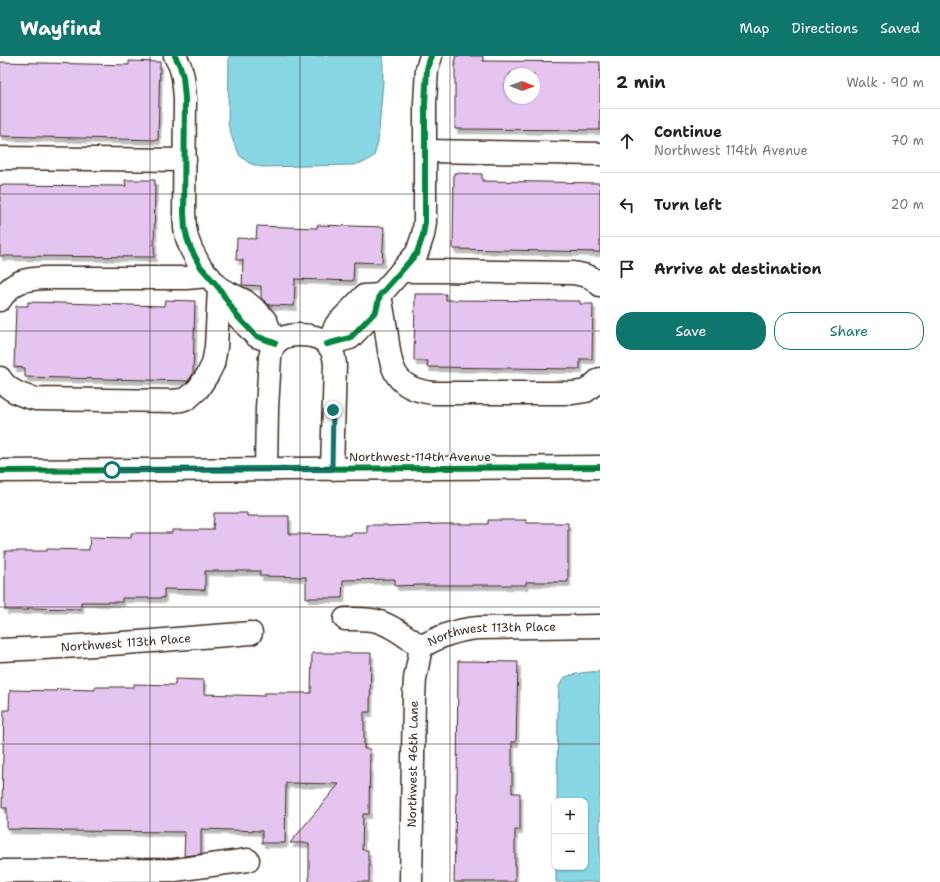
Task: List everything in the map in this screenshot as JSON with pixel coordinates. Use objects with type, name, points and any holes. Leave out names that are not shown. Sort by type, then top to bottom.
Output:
[{"type":"street","points":[[175,56],[183,77],[185,98],[184,213],[187,238],[200,266],[214,282],[245,301],[258,312],[266,321],[275,343]]},
{"type":"street","points":[[327,344],[350,338],[376,311],[380,295],[417,252],[423,235],[425,222],[425,103],[427,69],[431,56]]},
{"type":"street","points":[[425,151],[600,154]]},
{"type":"street","points":[[0,158],[185,160]]},
{"type":"street","points":[[401,271],[573,273],[585,275],[600,285]]},
{"type":"street","points":[[0,300],[10,288],[19,282],[45,278],[186,278],[214,282]]},
{"type":"street","points":[[0,378],[3,383],[17,393],[36,399],[172,401],[188,398],[201,386],[213,364],[216,347],[214,282]]},
{"type":"street","points":[[380,295],[389,352],[394,371],[406,385],[419,391],[434,393],[573,393],[586,391],[600,379]]},
{"type":"street","points":[[266,469],[270,357],[275,343],[289,336],[301,335],[315,336],[321,339],[331,348],[334,356],[332,469]]},
{"type":"street","name":"Northwest 114th Avenue","points":[[0,471],[600,467]]},
{"type":"street","name":"Northwest 113th Place","points":[[345,619],[365,619],[377,621],[392,628],[421,647],[449,633],[466,629],[600,626]]},
{"type":"street","name":"Northwest 113th Place","points":[[0,650],[135,643],[251,633]]},
{"type":"street","name":"Northwest 46th Lane","points":[[411,882],[414,696],[415,678],[421,647]]},
{"type":"street","points":[[0,871],[175,876],[248,860]]},
{"type":"water","points":[[229,56],[383,56],[383,82],[378,142],[374,156],[365,162],[353,165],[261,167],[249,163],[240,156],[233,141],[228,124]]},
{"type":"water","points":[[600,671],[600,882],[556,882],[556,870],[588,870],[588,798],[557,798],[559,686],[565,677],[580,673]]},
{"type":"building","points":[[455,56],[483,56],[483,61],[600,62],[600,130],[455,129]]},
{"type":"building","points":[[129,61],[160,62],[158,140],[0,136],[0,62],[129,65]]},
{"type":"building","points":[[454,173],[482,174],[482,181],[600,183],[600,252],[453,249]]},
{"type":"building","points":[[125,180],[155,180],[154,257],[0,256],[0,185],[126,186]]},
{"type":"building","points":[[317,225],[384,227],[382,263],[354,262],[353,281],[295,279],[294,306],[269,305],[261,298],[261,286],[242,285],[243,260],[236,260],[237,238],[256,239],[257,226],[317,228]]},
{"type":"building","points":[[415,294],[446,294],[446,300],[580,301],[580,304],[593,304],[592,359],[580,359],[580,369],[427,367],[428,361],[414,361]]},
{"type":"building","points":[[165,300],[195,301],[193,374],[188,381],[25,377],[25,368],[14,367],[16,306],[28,306],[28,302],[164,306]]},
{"type":"building","points":[[214,513],[247,513],[247,516],[289,516],[289,534],[351,535],[351,533],[367,533],[367,525],[488,524],[488,520],[526,520],[526,523],[568,523],[568,582],[526,582],[526,585],[395,586],[395,579],[343,580],[342,598],[306,598],[306,577],[260,576],[260,571],[205,571],[205,590],[164,589],[164,598],[122,598],[122,602],[81,602],[81,609],[28,608],[28,610],[5,610],[5,551],[47,551],[47,549],[89,550],[90,537],[131,538],[131,533],[172,533],[172,530],[213,530]]},
{"type":"building","points":[[312,653],[371,653],[370,712],[364,712],[364,749],[370,749],[369,814],[363,814],[362,850],[368,850],[369,882],[309,882],[309,843],[290,843],[339,784],[286,783],[285,843],[262,843],[262,831],[201,829],[201,854],[184,856],[185,832],[7,829],[7,808],[2,808],[3,755],[4,710],[9,710],[10,690],[95,690],[95,687],[134,687],[134,684],[175,685],[175,679],[204,680],[204,694],[264,696],[264,693],[311,693]]},
{"type":"building","points":[[458,661],[518,662],[516,742],[512,742],[512,793],[520,793],[520,830],[515,830],[515,882],[454,882],[457,793]]},
{"type":"cycle path","points":[[175,56],[183,77],[185,98],[184,213],[187,238],[200,266],[219,288],[237,316],[256,336],[275,343]]},
{"type":"cycle path","points":[[327,344],[350,338],[376,311],[380,295],[417,253],[423,235],[425,222],[425,103],[427,69],[431,56]]},
{"type":"cycle path","points":[[0,471],[600,467]]},
{"type":"route","points":[[112,470],[332,469],[333,410]]}]
